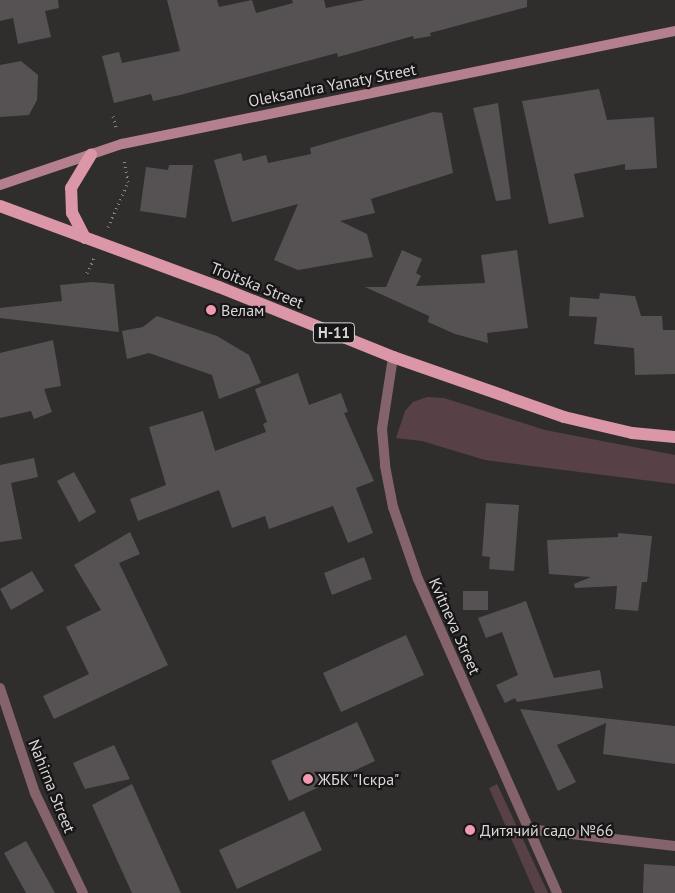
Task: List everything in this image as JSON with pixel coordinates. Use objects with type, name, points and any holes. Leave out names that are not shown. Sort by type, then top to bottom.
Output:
[{"type":"main road","points":[[85,238],[72,213],[71,188],[91,155]]},
{"type":"main road","name":"Troitska Street","points":[[0,206],[394,357],[564,418],[632,433],[675,437]]},
{"type":"street","name":"Oleksandra Yanaty Street","points":[[0,185],[122,144],[675,31]]},
{"type":"street","name":"Kvitneva Street","points":[[394,357],[382,429],[385,466],[393,507],[418,578],[557,893]]},
{"type":"street","name":"Nahirna Street","points":[[0,688],[35,793],[83,893]]},
{"type":"street","points":[[528,829],[675,846]]},
{"type":"path","points":[[87,273],[128,182],[122,144],[113,116]]},
{"type":"shaded area","points":[[427,397],[444,398],[545,430],[675,455],[675,484],[485,460],[422,441],[396,438],[405,411],[413,402]]},
{"type":"shaded area","points":[[497,784],[548,893],[535,893],[489,788]]},
{"type":"building","points":[[0,0],[58,0],[59,8],[45,11],[51,37],[18,44],[13,18],[0,21]]},
{"type":"building","points":[[167,0],[217,0],[219,7],[252,0],[256,13],[293,3],[292,0],[324,0],[326,8],[365,0],[527,0],[527,7],[430,33],[431,36],[414,39],[413,36],[338,57],[337,53],[180,95],[153,101],[151,94],[114,103],[102,56],[119,52],[122,63],[180,51]]},
{"type":"building","points":[[21,61],[38,75],[37,100],[29,115],[0,117],[0,65]]},
{"type":"building","points":[[599,89],[607,120],[654,117],[657,168],[625,170],[625,164],[574,174],[584,217],[549,224],[522,101]]},
{"type":"building","points":[[498,103],[511,199],[496,201],[473,108]]},
{"type":"building","points":[[433,112],[442,113],[453,173],[371,199],[375,213],[340,221],[367,234],[373,257],[298,270],[274,260],[298,204],[232,222],[214,160],[241,153],[243,161],[266,155],[268,163],[311,154],[310,148]]},
{"type":"building","points":[[169,165],[193,165],[186,218],[140,211],[146,167],[168,170]]},
{"type":"building","points":[[402,250],[422,259],[416,273],[421,276],[416,286],[485,283],[481,255],[517,250],[528,328],[487,333],[488,343],[455,334],[428,322],[429,316],[365,287],[386,287]]},
{"type":"building","points":[[92,282],[114,284],[119,332],[0,318],[0,308],[62,301],[60,285]]},
{"type":"building","points":[[600,293],[635,296],[641,316],[662,316],[663,330],[675,330],[675,374],[635,375],[634,348],[594,344],[597,317],[569,316],[570,297],[599,299]]},
{"type":"building","points":[[157,316],[217,336],[249,355],[261,383],[219,399],[212,375],[149,353],[127,359],[122,331],[143,327]]},
{"type":"building","points":[[53,340],[61,386],[44,389],[52,412],[34,419],[31,411],[0,418],[0,353]]},
{"type":"building","points":[[298,373],[309,405],[341,393],[348,412],[344,413],[374,481],[356,488],[373,533],[348,543],[333,506],[269,529],[265,516],[232,528],[219,490],[138,521],[130,499],[166,485],[149,427],[203,411],[215,451],[266,432],[263,424],[267,422],[255,389]]},
{"type":"building","points":[[34,458],[38,477],[11,483],[22,539],[0,542],[0,465]]},
{"type":"building","points":[[74,472],[96,512],[79,522],[57,481]]},
{"type":"building","points":[[486,503],[519,505],[514,571],[489,569],[490,557],[482,556]]},
{"type":"building","points":[[130,532],[140,554],[119,563],[168,665],[54,719],[43,696],[89,674],[66,627],[101,610],[74,565]]},
{"type":"building","points":[[618,533],[652,536],[647,582],[642,582],[638,611],[615,609],[617,586],[575,588],[574,584],[591,577],[549,574],[547,540],[618,537]]},
{"type":"building","points":[[364,557],[372,579],[332,595],[324,573]]},
{"type":"building","points":[[32,571],[44,591],[11,610],[0,589]]},
{"type":"building","points":[[463,591],[488,591],[488,610],[463,610]]},
{"type":"building","points":[[526,601],[554,678],[600,670],[603,688],[517,702],[515,698],[505,703],[496,685],[518,675],[502,632],[486,638],[478,618]]},
{"type":"building","points":[[406,635],[424,675],[341,712],[323,673]]},
{"type":"building","points":[[520,709],[675,726],[675,764],[603,754],[606,723],[557,745],[576,782],[558,791]]},
{"type":"building","points":[[357,722],[375,761],[289,801],[271,761]]},
{"type":"building","points":[[114,745],[130,779],[85,789],[73,763]]},
{"type":"building","points":[[132,784],[181,893],[132,893],[92,805]]},
{"type":"building","points":[[304,811],[322,850],[237,889],[219,850]]},
{"type":"building","points":[[26,841],[55,893],[26,893],[4,853]]},
{"type":"building","points":[[644,864],[675,866],[675,893],[643,893]]},
{"type":"place","name":"Велам","points":[[211,310]]},
{"type":"place","name":"ЖБК \"Іскра\"","points":[[308,779]]},
{"type":"place","name":"Дитячий садо №66","points":[[470,830]]}]
